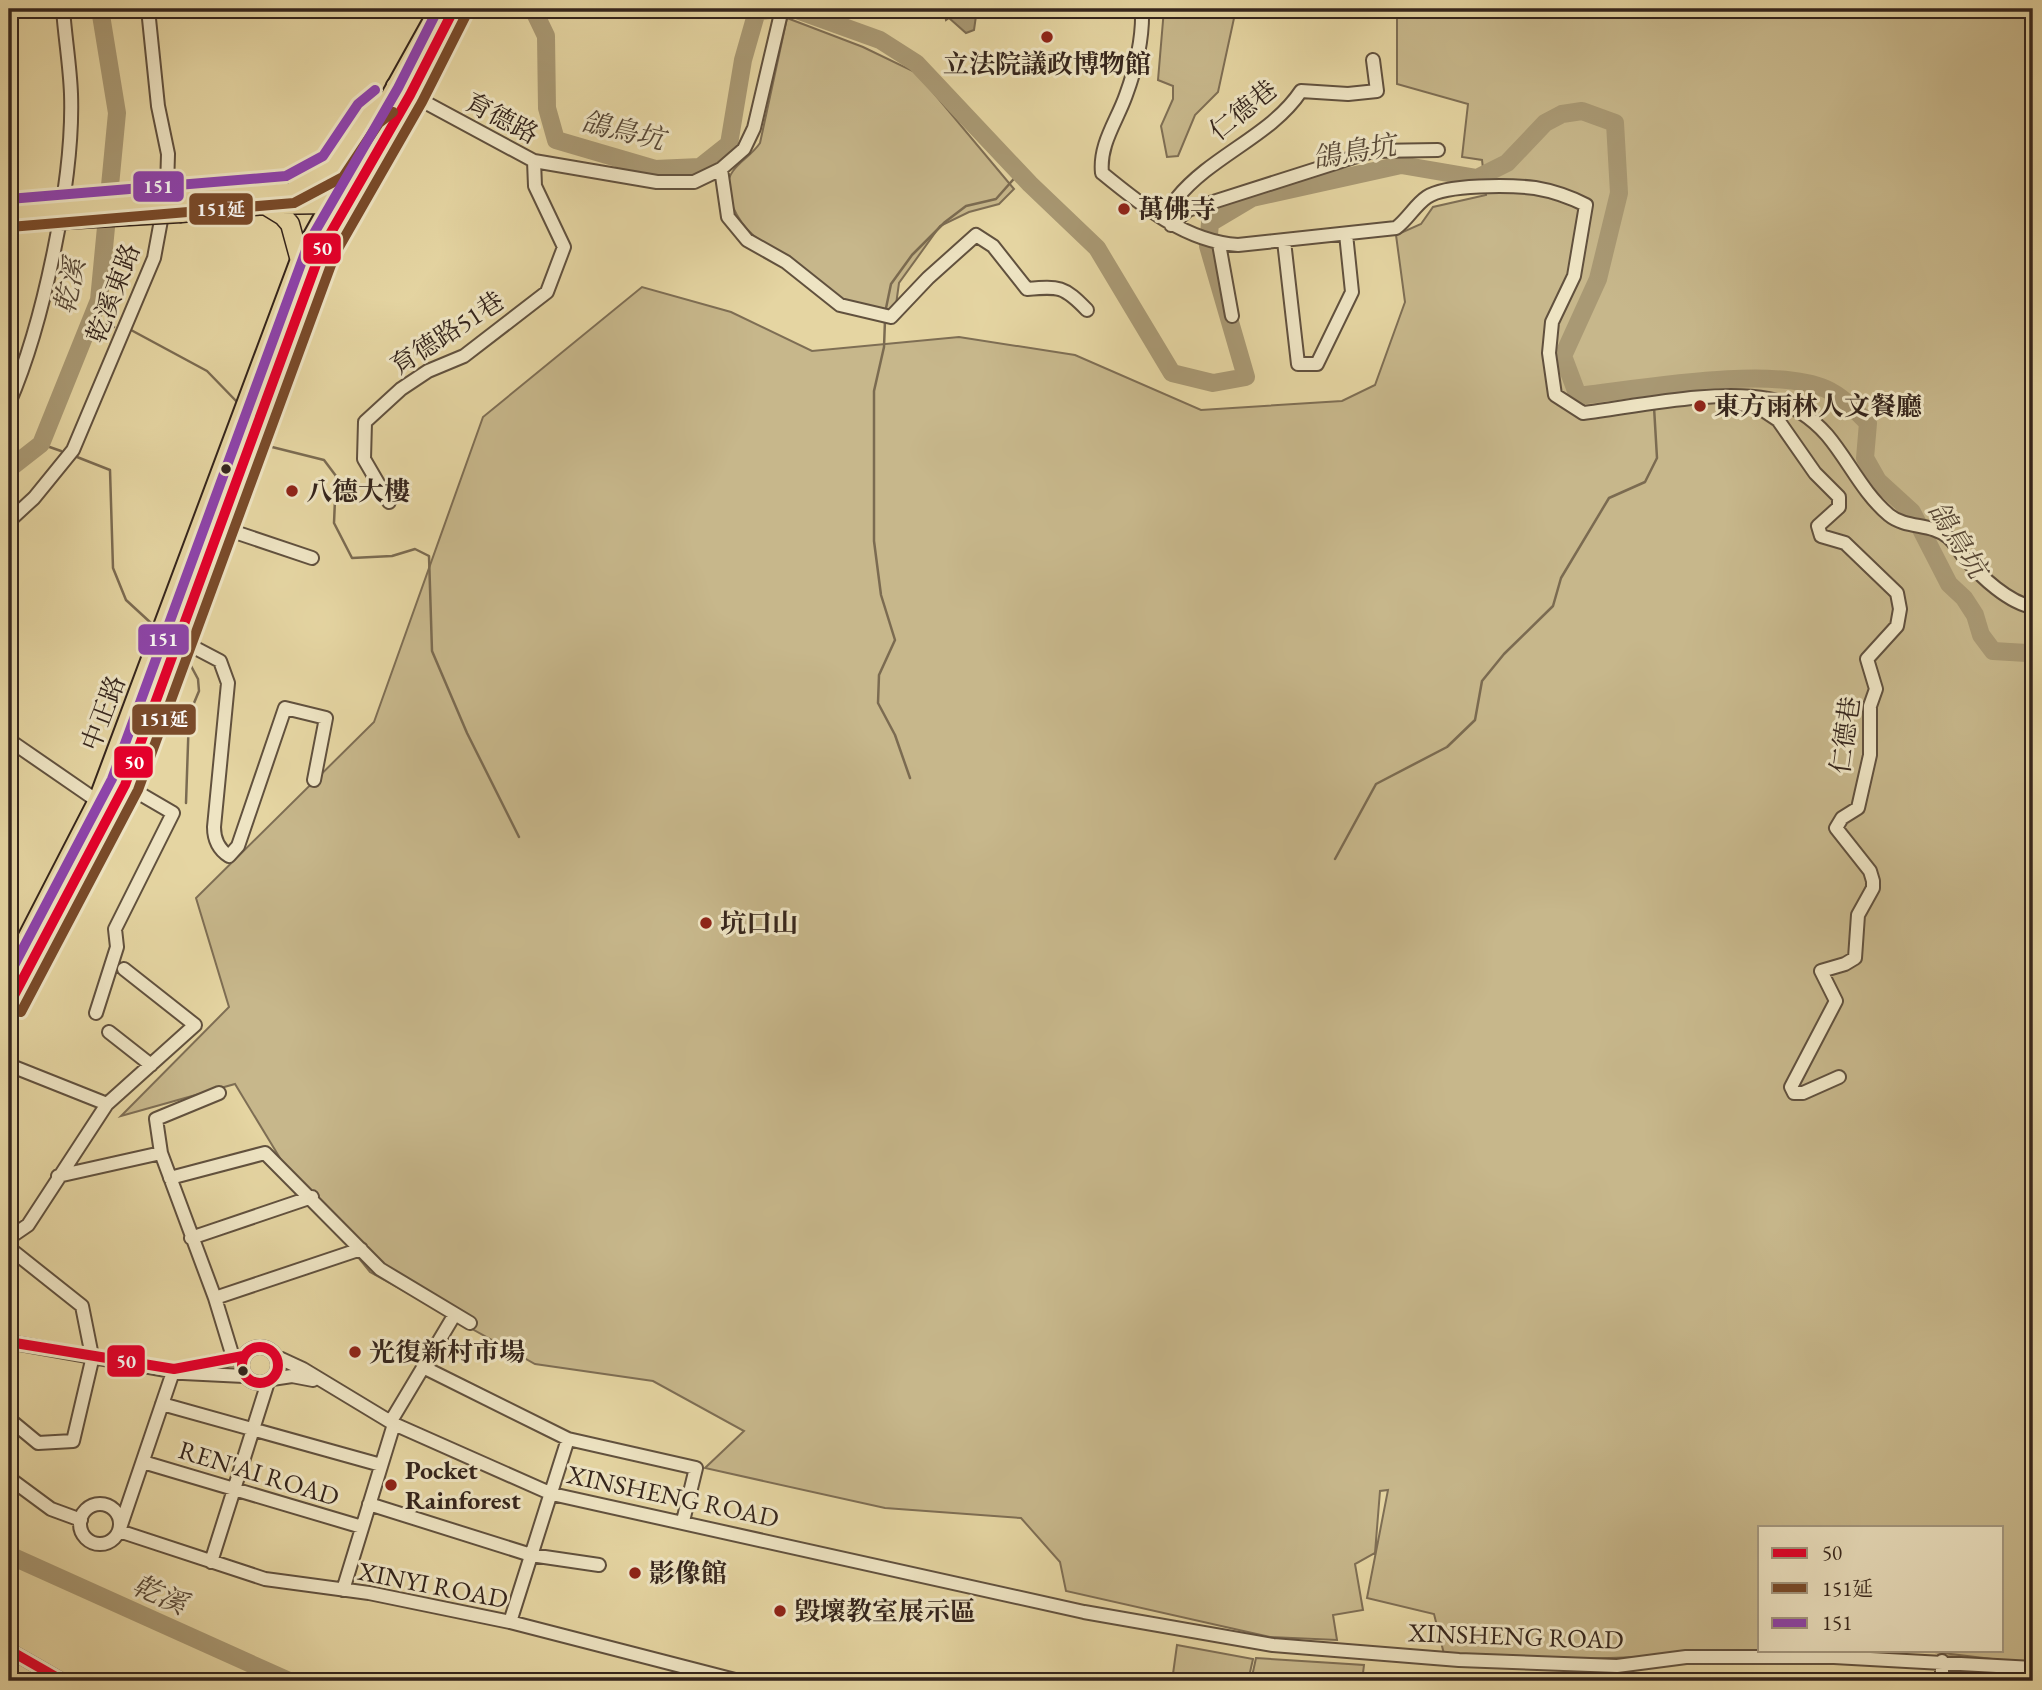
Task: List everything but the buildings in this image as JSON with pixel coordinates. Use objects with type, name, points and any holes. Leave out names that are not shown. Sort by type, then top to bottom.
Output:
[{"type":"highway","points":[[290,190],[332,167],[369,113],[389,93]]},
{"type":"highway","points":[[9,223],[290,190],[339,198]]},
{"type":"highway","points":[[9,213],[179,205],[265,205],[339,198]]},
{"type":"highway","points":[[265,205],[283,216],[290,224],[299,257]]},
{"type":"main road","points":[[339,198],[389,93],[437,9]]},
{"type":"main road","points":[[299,257],[410,95],[454,9]]},
{"type":"main road","name":"中正路","points":[[9,1005],[125,785],[339,198]]},
{"type":"main road","name":"中正路","points":[[9,969],[96,800],[299,257]]},
{"type":"main road","points":[[114,751],[135,757]]},
{"type":"street","points":[[9,403],[31,345],[68,156],[71,96],[63,9]]},
{"type":"street","name":"乾溪東路","points":[[9,520],[34,498],[73,450],[153,258],[167,188],[168,154],[158,106],[148,9]]},
{"type":"street","points":[[1076,9],[1088,9]]},
{"type":"street","points":[[1142,9],[1135,64],[1126,96],[1105,144],[1102,173],[1175,226],[1216,242],[1238,246],[1396,228],[1408,219],[1424,198],[1440,190],[1534,188],[1567,195],[1586,205],[1574,276],[1552,322],[1549,353],[1555,395],[1583,414],[1692,397],[1769,399],[1808,418],[1827,435],[1860,485],[1898,522],[1935,530],[1948,537],[1966,560],[2012,599],[2033,607]]},
{"type":"street","name":"育德路","points":[[389,93],[410,95],[534,161],[673,184],[694,182],[721,169],[744,149],[754,128],[781,14]]},
{"type":"street","name":"仁德巷","points":[[1188,210],[1177,198],[1194,178],[1282,113],[1301,91],[1338,94],[1377,91],[1373,60]]},
{"type":"street","points":[[1175,226],[1188,210],[1373,151],[1438,150]]},
{"type":"street","name":"育德路51巷","points":[[389,502],[364,459],[365,422],[401,389],[428,371],[464,356],[547,292],[564,247],[535,186],[534,161]]},
{"type":"street","points":[[721,169],[728,218],[740,232],[747,240],[786,262],[840,305],[891,317],[928,278],[976,235],[993,246],[1027,289],[1056,286],[1075,298],[1087,310]]},
{"type":"street","points":[[1284,240],[1298,364],[1317,363],[1352,292],[1346,234]]},
{"type":"street","points":[[1216,242],[1232,316]]},
{"type":"street","name":"仁德巷","points":[[1716,398],[1763,410],[1779,420],[1815,473],[1839,497],[1839,506],[1818,526],[1821,536],[1846,543],[1897,593],[1899,601],[1897,626],[1867,659],[1876,689],[1870,706],[1870,755],[1858,808],[1843,818],[1836,828],[1870,871],[1873,888],[1858,915],[1855,958],[1846,964],[1821,971],[1836,1001],[1791,1087],[1794,1093],[1803,1093],[1839,1077]]},
{"type":"street","points":[[202,521],[312,558]]},
{"type":"street","points":[[180,640],[220,661],[228,682],[214,827],[214,837],[222,852],[229,856],[238,846],[285,708],[326,718],[314,780]]},
{"type":"street","points":[[9,740],[96,800]]},
{"type":"street","points":[[96,1013],[117,947],[115,929],[173,813],[125,785]]},
{"type":"street","points":[[9,1238],[28,1226],[107,1104],[195,1025],[124,969]]},
{"type":"street","points":[[109,1032],[151,1065]]},
{"type":"street","points":[[9,1065],[107,1104]]},
{"type":"street","points":[[219,1093],[156,1119],[161,1153],[244,1376]]},
{"type":"street","points":[[58,1176],[161,1153]]},
{"type":"street","points":[[170,1178],[265,1153],[312,1197],[380,1269],[470,1323]]},
{"type":"street","points":[[191,1238],[312,1197]]},
{"type":"street","points":[[9,1248],[82,1306],[92,1356],[73,1441],[38,1443],[9,1419]]},
{"type":"street","points":[[215,1298],[361,1249]]},
{"type":"street","points":[[343,1590],[393,1422],[455,1314]]},
{"type":"street","points":[[9,1342],[174,1369],[238,1357],[252,1348],[263,1347],[336,1389]]},
{"type":"street","points":[[211,1562],[250,1428],[270,1380],[278,1369],[277,1357]]},
{"type":"street","points":[[423,1367],[568,1439],[696,1468],[682,1521]]},
{"type":"street","points":[[120,1531],[120,1518],[107,1505],[94,1506],[81,1520],[82,1533],[98,1544],[111,1541],[120,1531],[174,1369]]},
{"type":"street","name":"XINSHENG ROAD","points":[[174,1369],[183,1373],[244,1376],[257,1383],[298,1376],[336,1389],[393,1422],[552,1494],[1084,1612],[1273,1645],[1551,1665],[1617,1666],[1686,1657],[1834,1657],[2033,1668]]},
{"type":"street","points":[[162,1404],[381,1465]]},
{"type":"street","points":[[510,1622],[568,1439]]},
{"type":"street","name":"REN'AI ROAD","points":[[143,1462],[362,1527]]},
{"type":"street","points":[[9,1478],[51,1509],[81,1520]]},
{"type":"street","points":[[369,1504],[531,1555],[599,1564]]},
{"type":"street","name":"XINYI ROAD","points":[[120,1531],[265,1579],[343,1590],[510,1622],[739,1681]]},
{"type":"street","points":[[9,1650],[62,1681]]},
{"type":"street","points":[[1942,1661],[1942,1681]]},
{"type":"shaded area","points":[[944,9],[977,9],[974,30],[966,33],[949,18],[946,20]]},
{"type":"shaded area","points":[[1164,9],[1236,9],[1218,92],[1195,115],[1178,156],[1167,157],[1161,126],[1173,99],[1173,86],[1158,80]]},
{"type":"shaded area","points":[[1397,9],[2033,9],[2033,1664],[1934,1652],[2004,1652],[2004,1526],[1758,1526],[1758,1652],[1791,1652],[1550,1660],[1444,1654],[1434,1614],[1367,1598],[1388,1490],[1380,1491],[1375,1553],[1355,1564],[1363,1610],[1333,1615],[1337,1640],[1270,1637],[1066,1591],[1060,1562],[1021,1518],[885,1508],[705,1468],[744,1431],[653,1381],[535,1364],[370,1272],[286,1168],[235,1084],[121,1116],[229,1007],[196,898],[374,722],[483,417],[642,287],[731,312],[812,351],[959,337],[1075,355],[1201,410],[1342,401],[1375,385],[1405,302],[1396,235],[1421,224],[1433,207],[1486,195],[1482,160],[1462,157],[1468,104],[1397,84]]},
{"type":"shaded area","points":[[787,18],[863,47],[917,73],[1014,189],[999,204],[969,212],[940,226],[899,283],[895,312],[848,303],[754,236],[737,215],[729,197],[729,179],[733,171],[760,143]]},
{"type":"shaded area","points":[[1177,1645],[1253,1659],[1248,1681],[1172,1681]]},
{"type":"shaded area","points":[[1256,1658],[1364,1665],[1362,1681],[1251,1681]]},
{"type":"waterway","name":"乾溪","points":[[9,469],[41,444],[99,300],[117,113],[100,9]]},
{"type":"waterway","name":"鴿鳥坑","points":[[533,9],[546,36],[547,108],[556,140],[655,169],[700,167],[729,144],[743,60],[757,11],[782,9]]},
{"type":"waterway","name":"鴿鳥坑","points":[[794,9],[880,40],[916,63],[1030,184],[1097,248],[1172,373],[1213,383],[1246,377],[1208,246],[1210,223],[1252,198],[1401,165],[1477,178],[1507,163],[1545,123],[1562,114],[1582,111],[1615,123],[1619,193],[1598,279],[1563,356],[1578,396],[1669,384],[1740,379],[1802,382],[1832,392],[1868,423],[1865,458],[1878,481],[1912,512],[1949,584],[1964,598],[1975,615],[1981,635],[1993,651],[2027,653],[2033,650]]},
{"type":"waterway","points":[[885,313],[891,284],[912,255],[945,222],[966,206],[996,199],[1019,173]]},
{"type":"waterway","points":[[885,320],[884,347],[874,391],[874,541],[881,595],[895,640],[879,675],[878,703],[895,735],[910,778]]},
{"type":"waterway","points":[[90,321],[114,327]]},
{"type":"waterway","points":[[131,330],[207,371],[239,404]]},
{"type":"waterway","points":[[1652,388],[1653,397]]},
{"type":"waterway","points":[[1335,859],[1376,784],[1447,747],[1475,720],[1482,681],[1504,654],[1553,606],[1561,578],[1609,498],[1645,482],[1657,458],[1654,407]]},
{"type":"waterway","points":[[259,436],[264,445],[324,460],[336,476],[334,523],[352,558],[392,556],[415,549],[429,556],[432,651],[467,733],[519,837]]},
{"type":"waterway","points":[[41,444],[61,451]]},
{"type":"waterway","points":[[77,457],[110,470],[113,568],[126,600],[151,623]]},
{"type":"waterway","points":[[183,651],[198,679],[199,691],[189,715],[186,803]]},
{"type":"waterway","name":"乾溪","points":[[9,1555],[289,1681]]},
{"type":"transit line","name":"151","points":[[9,975],[112,779],[309,242],[398,88],[438,9]]},
{"type":"transit line","name":"50","points":[[9,1005],[125,785],[322,248],[410,95],[454,9]]},
{"type":"transit line","name":"151延","points":[[21,1012],[138,790],[335,254],[422,102],[466,15]]},
{"type":"transit line","name":"151","points":[[9,199],[286,176],[323,156],[358,104],[375,90]]},
{"type":"transit line","name":"151延","points":[[10,227],[294,203],[343,177],[379,123],[393,112]]},
{"type":"transit line","name":"50","points":[[9,1342],[174,1369],[243,1356]]},
{"type":"transit line","name":"50","points":[[260,1347],[273,1352],[278,1365],[273,1378],[260,1383],[247,1378],[242,1365],[247,1352],[260,1347]]},
{"type":"transit line","name":"50","points":[[9,1650],[63,1681]]},
{"type":"place","name":"立法院議政博物館","points":[[1047,37]]},
{"type":"place","name":"萬佛寺","points":[[1124,209]]},
{"type":"place","name":"東方雨林人文餐廳","points":[[1700,406]]},
{"type":"place","name":"八德大樓","points":[[292,491]]},
{"type":"place","name":"坑口山","points":[[706,923]]},
{"type":"place","name":"光復新村市場","points":[[355,1352]]},
{"type":"place","name":"Pocket Rainforest","points":[[391,1485]]},
{"type":"place","name":"影像館","points":[[635,1573]]},
{"type":"place","name":"毀壞教室展示區","points":[[780,1611]]}]
